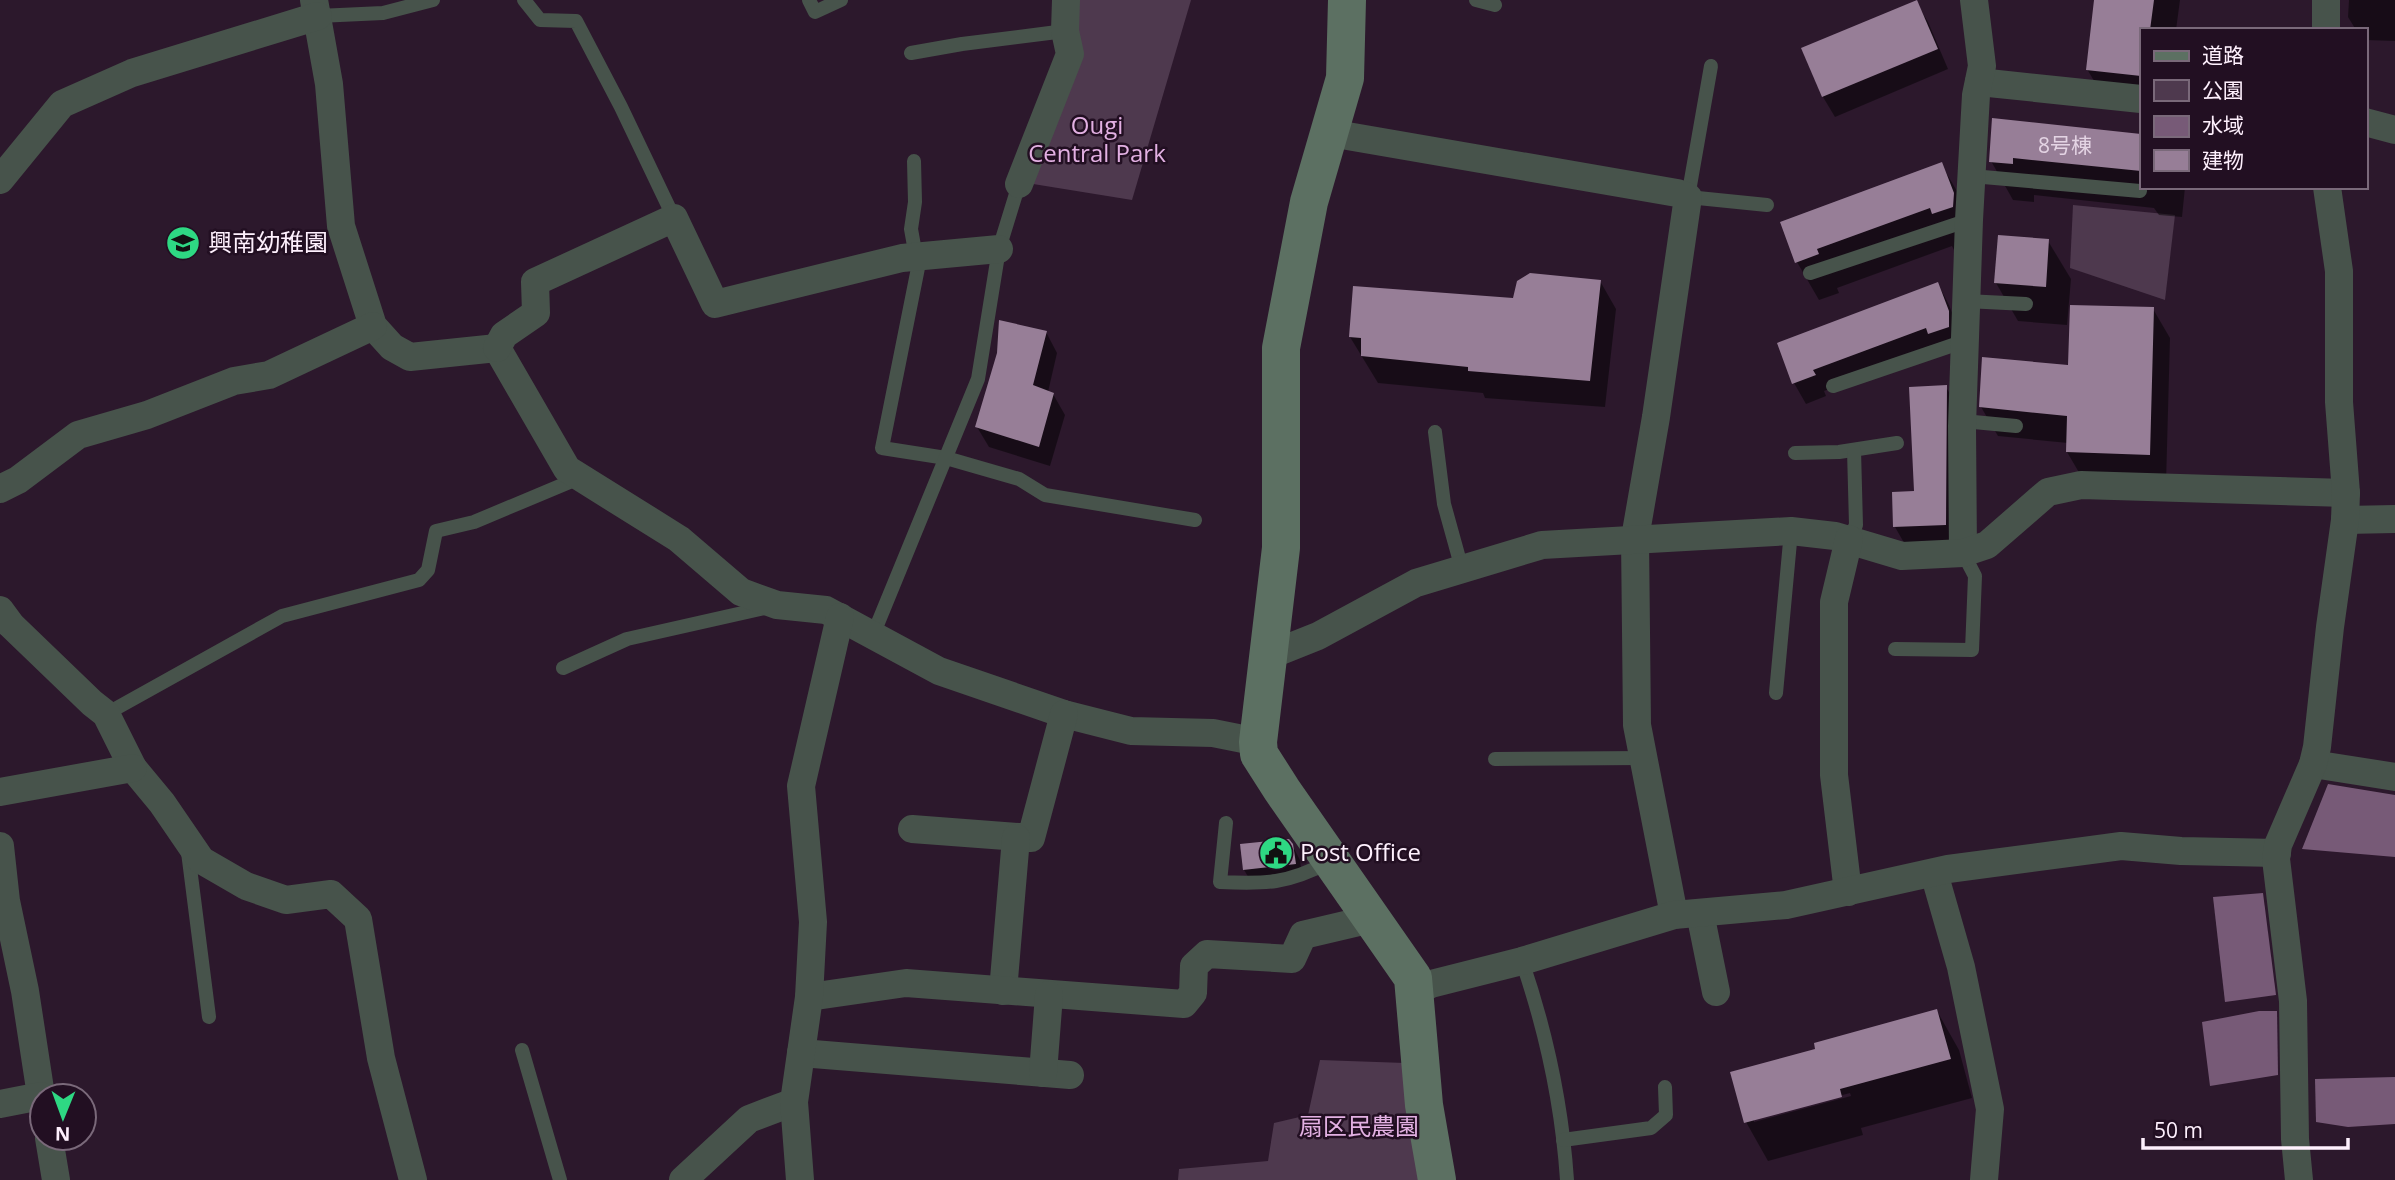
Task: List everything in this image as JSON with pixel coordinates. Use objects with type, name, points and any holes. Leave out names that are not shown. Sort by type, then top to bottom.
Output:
[{"type":"street","points":[[1019,184],[1070,54],[1065,31],[1066,0]]},
{"type":"street","points":[[1347,0],[1345,78],[1304,224],[1282,348],[1281,548],[1258,742],[1259,754],[1330,862],[1410,971],[1416,992],[1424,1105],[1437,1180]]},
{"type":"street","points":[[1963,553],[1963,421],[1969,220],[1976,95],[1982,66],[1974,0]]},
{"type":"street","points":[[2326,0],[2326,28]]},
{"type":"street","points":[[0,180],[62,104],[132,73],[316,8],[329,84],[341,226],[373,326],[392,347],[410,357],[497,348]]},
{"type":"street","points":[[1979,82],[2140,99]]},
{"type":"street","points":[[2367,123],[2395,130]]},
{"type":"street","points":[[1330,133],[1688,197],[1656,417],[1635,538],[1637,725],[1687,914],[1716,992]]},
{"type":"street","points":[[2299,1180],[2295,1139],[2293,1001],[2277,853],[2313,764],[2319,734],[2346,507],[2339,402],[2339,271],[2327,189]]},
{"type":"street","points":[[497,348],[504,335],[536,313],[536,282],[674,218],[715,304],[902,258],[999,249]]},
{"type":"street","points":[[0,489],[19,480],[79,435],[147,415],[234,381],[269,375],[373,326]]},
{"type":"street","points":[[497,348],[567,469],[679,539],[741,592],[777,605],[825,610],[939,671],[1064,714],[1131,731],[1213,733],[1258,742]]},
{"type":"street","points":[[1268,656],[1318,636],[1416,583],[1542,545],[1791,531],[1849,539],[1902,556],[1963,553],[1987,545],[2048,492],[2081,485],[2346,507],[2395,519]]},
{"type":"street","points":[[1848,892],[1834,775],[1834,602],[1849,539]]},
{"type":"street","points":[[0,610],[11,625],[106,714],[133,768],[162,803],[201,860],[246,886],[286,900],[331,894],[358,919],[381,1058],[413,1180]]},
{"type":"street","points":[[800,1180],[794,1102],[809,997],[813,922],[801,786],[840,617]]},
{"type":"street","points":[[912,829],[1031,838],[1064,714]]},
{"type":"street","points":[[2313,764],[2395,777]]},
{"type":"street","points":[[0,792],[133,768]]},
{"type":"street","points":[[1003,991],[1016,838]]},
{"type":"street","points":[[0,846],[3,901],[25,991],[39,1082]]},
{"type":"street","points":[[1416,992],[1431,984],[1687,914],[1786,905],[1934,873],[2121,846],[2181,851],[2277,853]]},
{"type":"street","points":[[1934,873],[1961,967],[1990,1109],[1984,1180]]},
{"type":"street","points":[[809,997],[906,983],[1184,1004],[1193,993],[1194,966],[1207,954],[1292,959],[1303,935],[1371,919]]},
{"type":"street","points":[[801,1053],[1056,1074],[1049,995]]},
{"type":"street","points":[[0,1104],[28,1099]]},
{"type":"street","points":[[682,1180],[749,1119],[794,1102]]},
{"type":"street","points":[[51,1152],[56,1180]]},
{"type":"lane","points":[[316,8],[383,13],[433,0]]},
{"type":"lane","points":[[524,0],[540,20],[576,21],[674,218]]},
{"type":"lane","points":[[808,0],[815,12],[841,0]]},
{"type":"lane","points":[[1476,0],[1495,5]]},
{"type":"lane","points":[[911,53],[1065,31]]},
{"type":"lane","points":[[1711,66],[1688,197],[1768,205]]},
{"type":"lane","points":[[914,161],[915,202],[911,229],[918,268],[882,448],[946,458],[1018,479],[1045,495],[1195,520]]},
{"type":"lane","points":[[1972,176],[2140,191]]},
{"type":"lane","points":[[873,635],[978,379],[999,249],[1019,184]]},
{"type":"lane","points":[[1810,273],[1969,220]]},
{"type":"lane","points":[[1966,301],[2026,304]]},
{"type":"lane","points":[[1833,386],[1965,341]]},
{"type":"lane","points":[[1963,421],[2016,426]]},
{"type":"lane","points":[[1435,432],[1444,504],[1462,569]]},
{"type":"lane","points":[[1795,453],[1854,450],[1897,443]]},
{"type":"lane","points":[[1849,539],[1856,525],[1854,450]]},
{"type":"lane","points":[[106,714],[282,616],[419,580],[428,570],[436,531],[474,522],[579,478]]},
{"type":"lane","points":[[1776,694],[1791,531]]},
{"type":"lane","points":[[1895,649],[1972,650],[1975,576],[1963,553]]},
{"type":"lane","points":[[563,668],[627,639],[777,605]]},
{"type":"lane","points":[[1495,759],[1644,758]]},
{"type":"lane","points":[[1226,823],[1220,882],[1265,884],[1303,876],[1330,862]]},
{"type":"lane","points":[[187,840],[209,1017]]},
{"type":"lane","points":[[1522,961],[1551,1067],[1567,1180]]},
{"type":"lane","points":[[522,1050],[560,1180]]},
{"type":"lane","points":[[1563,1140],[1651,1128],[1666,1115],[1665,1087]]},
{"type":"green space","name":"Ougi Central Park","points":[[1076,0],[1191,0],[1132,200],[1027,183]]},
{"type":"green space","points":[[2073,205],[2175,215],[2165,300],[2070,268]]},
{"type":"green space","name":"扇区民農園","points":[[1320,1060],[1405,1063],[1420,1180],[1178,1180],[1179,1169],[1268,1161],[1274,1123],[1308,1115]]},
{"type":"water","points":[[2328,784],[2395,795],[2395,857],[2302,849]]},
{"type":"water","points":[[2263,893],[2276,995],[2225,1002],[2213,897]]},
{"type":"water","points":[[2259,1011],[2277,1011],[2278,1075],[2210,1086],[2202,1022]]},
{"type":"water","points":[[2395,1077],[2395,1124],[2348,1127],[2316,1122],[2315,1079]]},
{"type":"building","points":[[1917,0],[1938,49],[1822,97],[1801,48]]},
{"type":"building","points":[[2094,0],[2154,0],[2150,28],[2140,28],[2140,76],[2086,70]]},
{"type":"building","points":[[1992,118],[2140,134],[2140,171],[2013,158],[2013,164],[1989,162]]},
{"type":"building","points":[[1942,162],[1954,193],[1953,207],[1932,214],[1930,208],[1817,249],[1819,254],[1795,263],[1780,222]]},
{"type":"building","points":[[1998,235],[2049,239],[2046,287],[1994,283]]},
{"type":"building","points":[[1530,273],[1601,280],[1590,381],[1468,371],[1468,367],[1361,356],[1361,338],[1349,337],[1353,286],[1513,298],[1517,281]]},
{"type":"building","points":[[1938,282],[1949,311],[1949,327],[1928,334],[1926,328],[1813,370],[1816,375],[1792,384],[1777,343]]},
{"type":"building","points":[[2070,305],[2154,307],[2150,455],[2066,452],[2067,416],[1979,407],[1982,357],[2068,365]]},
{"type":"building","points":[[999,320],[1047,331],[1033,385],[1054,393],[1039,447],[975,427],[997,353]]},
{"type":"building","points":[[1947,385],[1946,525],[1893,527],[1892,492],[1914,491],[1909,387]]},
{"type":"building","points":[[1289,839],[1293,844],[1296,864],[1243,870],[1240,844]]},
{"type":"building","points":[[1937,1009],[1951,1059],[1840,1089],[1842,1097],[1744,1123],[1730,1072],[1815,1049],[1814,1043]]},
{"type":"place","name":"興南幼稚園","points":[[183,243]]},
{"type":"place","name":"Post Office","points":[[1276,853]]}]
